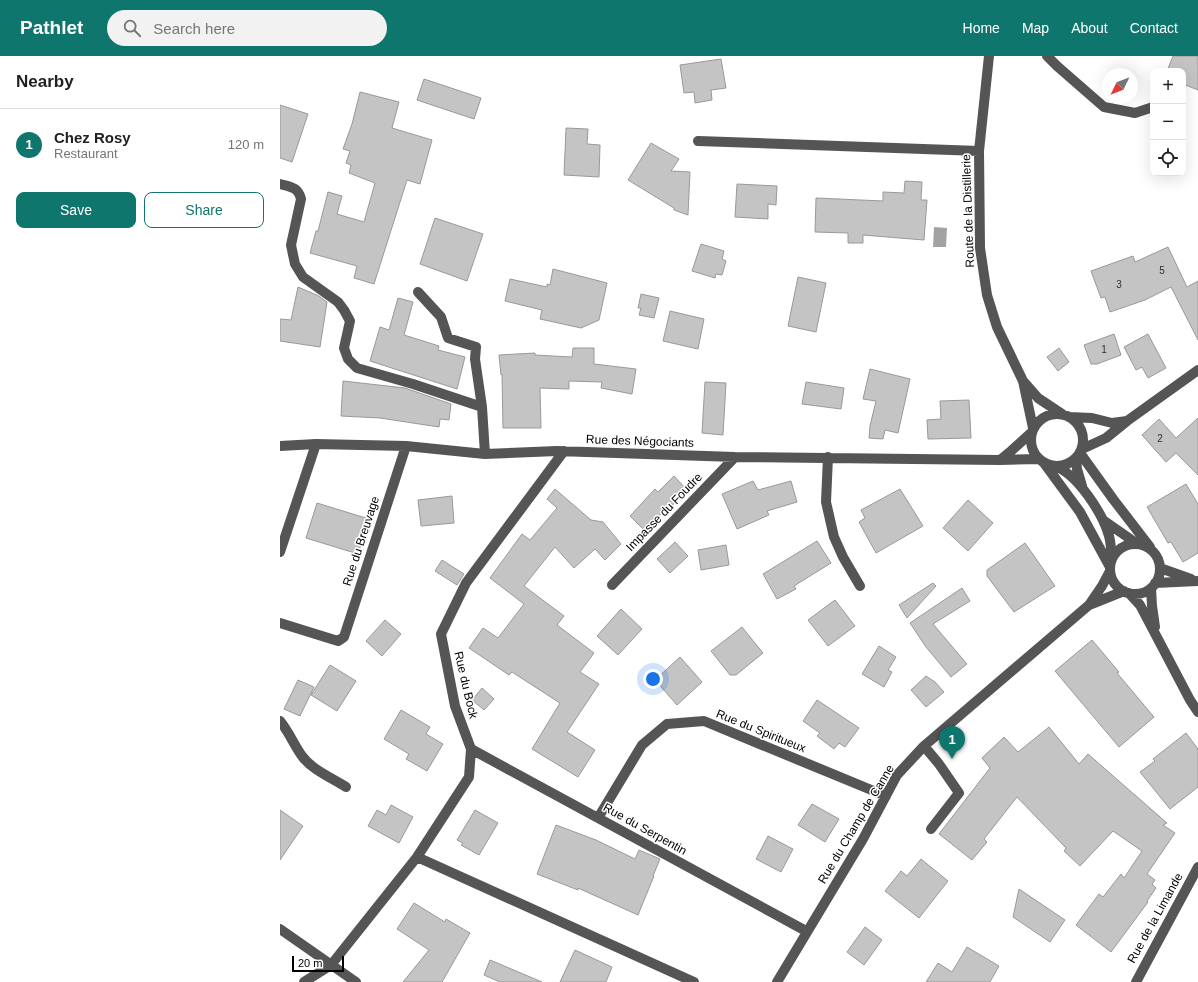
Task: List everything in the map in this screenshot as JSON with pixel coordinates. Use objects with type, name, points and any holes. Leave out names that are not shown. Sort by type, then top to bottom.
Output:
[{"type":"street","name":"Route de la Distillerie","points":[[988,56],[978,151],[980,248],[987,296],[997,327],[1023,381],[1033,430]]},
{"type":"street","points":[[1048,56],[1057,66],[1104,107],[1134,113],[1150,108]]},
{"type":"street","points":[[698,141],[978,151]]},
{"type":"street","points":[[280,184],[294,188],[299,193],[301,199],[291,245],[295,264],[303,277],[338,302],[350,321],[344,348],[348,359],[357,368],[413,384],[482,407]]},
{"type":"street","points":[[418,292],[441,317],[448,338],[476,347],[475,359],[482,407],[485,454]]},
{"type":"street","points":[[1044,462],[1063,465],[1070,462],[1079,453],[1106,438],[1198,370]]},
{"type":"street","name":"Route de la Distillerie","points":[[1023,381],[1038,398],[1066,415]]},
{"type":"street","points":[[1000,460],[1033,430],[1038,421],[1045,416],[1054,413],[1092,418],[1112,423],[1127,421]]},
{"type":"street","points":[[1066,415],[1077,422],[1082,430],[1083,440],[1079,453],[1077,469],[1082,488]]},
{"type":"street","points":[[1033,430],[1032,446],[1034,453],[1044,462],[1080,512],[1110,565]]},
{"type":"street","points":[[280,552],[316,444]]},
{"type":"street","name":"Rue des Négociants","points":[[280,446],[316,444],[406,446],[485,454],[564,451],[735,457],[828,457],[1044,462]]},
{"type":"street","name":"Rue du Breuvage","points":[[280,623],[338,641],[344,637],[406,446]]},
{"type":"street","name":"Rue du Bock","points":[[304,982],[331,965],[417,857],[469,777],[471,749],[455,706],[441,634],[466,583],[564,451]]},
{"type":"street","points":[[1079,453],[1156,556],[1160,568],[1159,576],[1153,586],[1152,606],[1157,637]]},
{"type":"street","name":"Impasse du Foudre","points":[[612,585],[735,457]]},
{"type":"street","points":[[828,457],[826,502],[834,537],[843,557],[860,586]]},
{"type":"street","points":[[1044,462],[1058,467],[1070,476],[1082,488],[1103,520],[1109,537],[1110,565],[1114,583],[1127,592],[1140,605],[1172,668],[1198,712]]},
{"type":"street","points":[[1103,520],[1136,543],[1147,547],[1152,551]]},
{"type":"street","points":[[1110,565],[1122,547],[1128,544],[1136,543]]},
{"type":"street","name":"Rue du Champ de Canne","points":[[777,982],[862,839],[897,775],[924,746],[1089,605],[1102,586],[1110,565]]},
{"type":"street","points":[[1160,568],[1198,581]]},
{"type":"street","points":[[1127,592],[1137,594],[1153,586],[1198,581]]},
{"type":"street","name":"Rue du Champ de Canne","points":[[1089,605],[1127,592]]},
{"type":"street","points":[[280,721],[287,729],[302,755],[310,764],[346,787]]},
{"type":"street","name":"Rue du Spiritueux","points":[[598,818],[642,745],[667,724],[704,721],[886,796]]},
{"type":"street","points":[[924,746],[939,764],[959,793],[931,829]]},
{"type":"street","name":"Rue du Serpentin","points":[[471,749],[806,931]]},
{"type":"street","points":[[417,857],[694,982]]},
{"type":"street","name":"Rue de la Limande","points":[[1136,982],[1198,867]]},
{"type":"street","points":[[280,929],[356,982]]},
{"type":"shaded area","points":[[934,227],[947,228],[946,247],[933,247]]},
{"type":"building","points":[[1173,56],[1198,56],[1198,90],[1186,85],[1186,68],[1168,68]]},
{"type":"building","points":[[721,59],[726,88],[711,90],[712,100],[695,103],[694,92],[684,93],[680,65]]},
{"type":"building","points":[[424,79],[481,98],[474,119],[417,100]]},
{"type":"building","points":[[360,92],[399,102],[392,128],[432,140],[420,184],[407,180],[374,284],[354,278],[357,266],[310,253],[316,231],[318,231],[328,192],[342,196],[337,214],[364,222],[375,183],[349,173],[351,165],[346,163],[350,151],[343,149],[352,124]]},
{"type":"building","points":[[280,105],[308,114],[292,162],[280,158]]},
{"type":"building","points":[[566,128],[588,129],[587,144],[600,145],[599,177],[564,175]]},
{"type":"building","points":[[651,143],[679,159],[671,171],[690,172],[688,215],[674,210],[674,208],[628,180]]},
{"type":"building","points":[[905,181],[922,182],[921,200],[927,200],[924,240],[863,235],[863,243],[848,243],[848,233],[815,232],[816,198],[883,201],[883,192],[904,193]]},
{"type":"building","points":[[737,184],[777,186],[776,205],[768,204],[768,219],[735,217]]},
{"type":"building","points":[[435,218],[483,234],[467,281],[420,264]]},
{"type":"building","points":[[701,244],[724,251],[722,259],[726,261],[722,275],[716,274],[715,278],[692,271]]},
{"type":"building","points":[[1168,247],[1187,287],[1198,281],[1198,340],[1171,287],[1145,300],[1110,312],[1105,297],[1101,298],[1091,271],[1133,256],[1135,262]]},
{"type":"building","points":[[553,269],[607,283],[599,320],[581,328],[540,319],[542,310],[505,301],[510,279],[547,287],[547,284],[550,285]]},
{"type":"building","points":[[798,277],[826,283],[816,332],[788,326]]},
{"type":"building","points":[[298,287],[319,296],[327,302],[320,347],[280,341],[280,319],[291,320]]},
{"type":"building","points":[[641,294],[659,298],[654,318],[639,315],[641,308],[638,308]]},
{"type":"building","points":[[398,298],[413,302],[404,335],[439,346],[438,350],[465,357],[457,389],[370,361],[380,327],[389,330]]},
{"type":"building","points":[[670,311],[704,319],[698,349],[663,341]]},
{"type":"building","points":[[1114,334],[1121,355],[1097,364],[1091,364],[1084,345]]},
{"type":"building","points":[[1148,334],[1166,368],[1148,378],[1142,367],[1136,370],[1124,347]]},
{"type":"building","points":[[573,348],[594,348],[594,364],[636,369],[632,394],[601,388],[602,382],[569,381],[569,389],[540,388],[541,428],[503,428],[502,374],[501,375],[499,355],[535,353],[535,355],[572,357]]},
{"type":"building","points":[[1059,348],[1069,362],[1058,371],[1047,357]]},
{"type":"building","points":[[870,369],[910,379],[898,433],[885,430],[883,439],[869,438],[870,426],[876,401],[863,399]]},
{"type":"building","points":[[343,381],[405,388],[451,404],[449,420],[440,419],[439,427],[380,418],[341,416]]},
{"type":"building","points":[[705,382],[726,383],[723,435],[702,433]]},
{"type":"building","points":[[806,382],[844,388],[841,409],[802,404]]},
{"type":"building","points":[[969,400],[971,438],[928,439],[927,420],[941,419],[940,401]]},
{"type":"building","points":[[1198,418],[1198,475],[1176,453],[1166,462],[1142,435],[1159,419],[1176,438]]},
{"type":"building","points":[[674,476],[688,491],[644,530],[630,516],[655,489],[658,492]]},
{"type":"building","points":[[753,481],[758,490],[791,481],[797,502],[767,511],[769,515],[737,529],[722,494]]},
{"type":"building","points":[[1186,484],[1198,504],[1198,553],[1183,562],[1171,542],[1168,543],[1147,507]]},
{"type":"building","points":[[555,489],[591,520],[603,522],[621,544],[605,560],[595,549],[574,568],[555,547],[524,586],[564,616],[557,625],[594,653],[580,672],[599,684],[567,732],[595,750],[578,777],[532,749],[560,703],[512,672],[509,675],[469,648],[483,628],[498,638],[524,604],[490,578],[522,534],[530,540],[557,508],[547,499]]},
{"type":"building","points":[[900,489],[923,526],[876,553],[859,522],[865,518],[861,510]]},
{"type":"building","points":[[452,496],[454,523],[421,526],[418,500]]},
{"type":"building","points":[[968,500],[993,523],[968,551],[943,528]]},
{"type":"building","points":[[317,503],[369,519],[358,554],[306,538]]},
{"type":"building","points":[[817,541],[831,563],[794,586],[796,589],[777,599],[763,574]]},
{"type":"building","points":[[675,542],[688,556],[670,573],[657,559]]},
{"type":"building","points":[[1025,543],[1055,586],[1014,612],[987,576],[987,570]]},
{"type":"building","points":[[726,545],[729,565],[701,570],[698,550]]},
{"type":"building","points":[[442,560],[464,574],[457,585],[435,571]]},
{"type":"building","points":[[933,583],[936,586],[907,618],[899,605]]},
{"type":"building","points":[[962,588],[970,601],[933,624],[967,664],[951,677],[926,647],[910,623]]},
{"type":"building","points":[[835,600],[855,626],[828,646],[808,620]]},
{"type":"building","points":[[621,609],[642,629],[618,655],[597,636]]},
{"type":"building","points":[[385,620],[401,634],[382,656],[366,641]]},
{"type":"building","points":[[742,627],[763,653],[736,675],[730,675],[711,651]]},
{"type":"building","points":[[1092,640],[1119,672],[1117,673],[1154,717],[1119,747],[1055,671]]},
{"type":"building","points":[[879,646],[896,657],[888,670],[892,672],[884,687],[862,674]]},
{"type":"building","points":[[680,657],[702,682],[677,705],[655,680]]},
{"type":"building","points":[[330,665],[356,681],[337,711],[311,695]]},
{"type":"building","points":[[926,676],[935,682],[944,692],[926,707],[911,690]]},
{"type":"building","points":[[298,680],[314,687],[300,716],[284,709]]},
{"type":"building","points":[[482,688],[494,699],[484,710],[472,700]]},
{"type":"building","points":[[817,700],[859,728],[845,747],[839,743],[834,749],[817,736],[820,733],[803,721]]},
{"type":"building","points":[[401,710],[430,727],[426,734],[443,744],[427,771],[406,759],[409,754],[384,739]]},
{"type":"building","points":[[1049,727],[1079,764],[1088,754],[1167,823],[1163,825],[1175,833],[1147,874],[1155,880],[1152,884],[1156,888],[1147,901],[1148,902],[1111,952],[1076,925],[1099,894],[1103,897],[1121,874],[1124,878],[1142,851],[1113,831],[1080,866],[1064,851],[1066,848],[1017,797],[984,839],[987,842],[972,860],[939,834],[990,768],[982,758],[1004,737],[1018,752]]},
{"type":"building","points":[[1186,733],[1198,749],[1198,787],[1170,809],[1140,772],[1155,761],[1153,759]]},
{"type":"building","points":[[812,804],[839,819],[825,842],[798,825]]},
{"type":"building","points":[[391,805],[413,817],[399,843],[368,826],[377,810],[386,815]]},
{"type":"building","points":[[280,810],[303,826],[280,860]]},
{"type":"building","points":[[475,810],[498,823],[479,855],[461,845],[463,843],[457,840]]},
{"type":"building","points":[[556,825],[596,840],[635,859],[639,850],[660,859],[638,915],[578,888],[578,890],[537,874]]},
{"type":"building","points":[[768,836],[793,849],[781,872],[756,859]]},
{"type":"building","points":[[921,859],[948,881],[919,918],[885,891],[901,871],[907,876]]},
{"type":"building","points":[[1019,889],[1065,920],[1050,942],[1013,917]]},
{"type":"building","points":[[414,903],[445,922],[446,919],[470,933],[442,982],[403,982],[429,950],[397,929]]},
{"type":"building","points":[[865,927],[882,940],[864,965],[847,952]]},
{"type":"building","points":[[967,947],[999,966],[990,982],[926,982],[938,963],[952,972]]},
{"type":"building","points":[[575,950],[612,967],[606,982],[560,982]]},
{"type":"building","points":[[490,960],[542,982],[500,982],[484,975]]},
{"type":"place","name":"Chez Rosy","points":[[952,759]]}]
